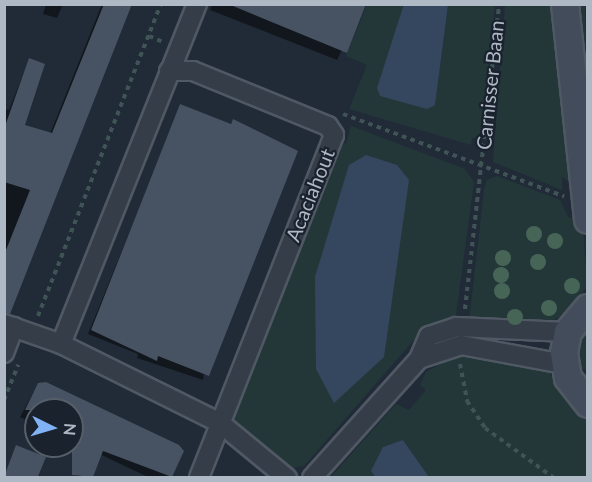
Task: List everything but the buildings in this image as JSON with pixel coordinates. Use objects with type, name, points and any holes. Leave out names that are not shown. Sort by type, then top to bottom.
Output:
[{"type":"main road","points":[[565,4],[588,220]]},
{"type":"main road","points":[[588,308],[568,332],[564,364],[575,391],[588,404]]},
{"type":"street","points":[[61,344],[196,4]]},
{"type":"street","name":"Acaciahout","points":[[169,71],[193,71],[328,126],[334,135],[220,423]]},
{"type":"street","points":[[312,477],[419,359],[429,336],[456,327],[568,332]]},
{"type":"street","points":[[4,353],[17,328],[61,344],[220,423],[287,477]]},
{"type":"street","points":[[419,359],[461,345],[564,364]]},
{"type":"street","points":[[199,477],[220,423]]},
{"type":"path","points":[[17,328],[161,4]]},
{"type":"path","name":"Carnisser Baan","points":[[482,166],[499,4]]},
{"type":"path","points":[[333,110],[565,196]]},
{"type":"green space","points":[[367,5],[404,5],[401,16],[435,105],[448,5],[495,5],[480,138],[472,138],[471,145],[349,109],[367,65],[346,56]]},
{"type":"green space","points":[[505,5],[554,5],[575,184],[562,177],[562,190],[493,162]]},
{"type":"green space","points":[[571,5],[585,5],[587,165]]},
{"type":"green space","points":[[351,126],[465,169],[474,182],[455,322],[419,334],[304,466],[289,469],[233,427],[231,417],[339,141],[346,144]]},
{"type":"green space","points":[[497,176],[560,200],[568,217],[583,222],[587,287],[562,316],[544,325],[469,322],[484,190],[487,180]]},
{"type":"green space","points":[[585,330],[587,368],[581,371],[578,348]]},
{"type":"green space","points":[[462,352],[545,366],[566,399],[587,418],[587,477],[429,477],[403,440],[371,471],[375,477],[330,478],[396,404],[409,410],[426,390],[420,385],[426,372]]},
{"type":"water","points":[[404,4],[448,5],[435,105],[427,109],[380,96],[377,88]]},
{"type":"water","points":[[366,155],[397,165],[409,180],[384,357],[334,403],[316,369],[315,277],[349,165]]},
{"type":"water","points":[[403,440],[429,477],[375,477],[371,471],[383,447]]}]
